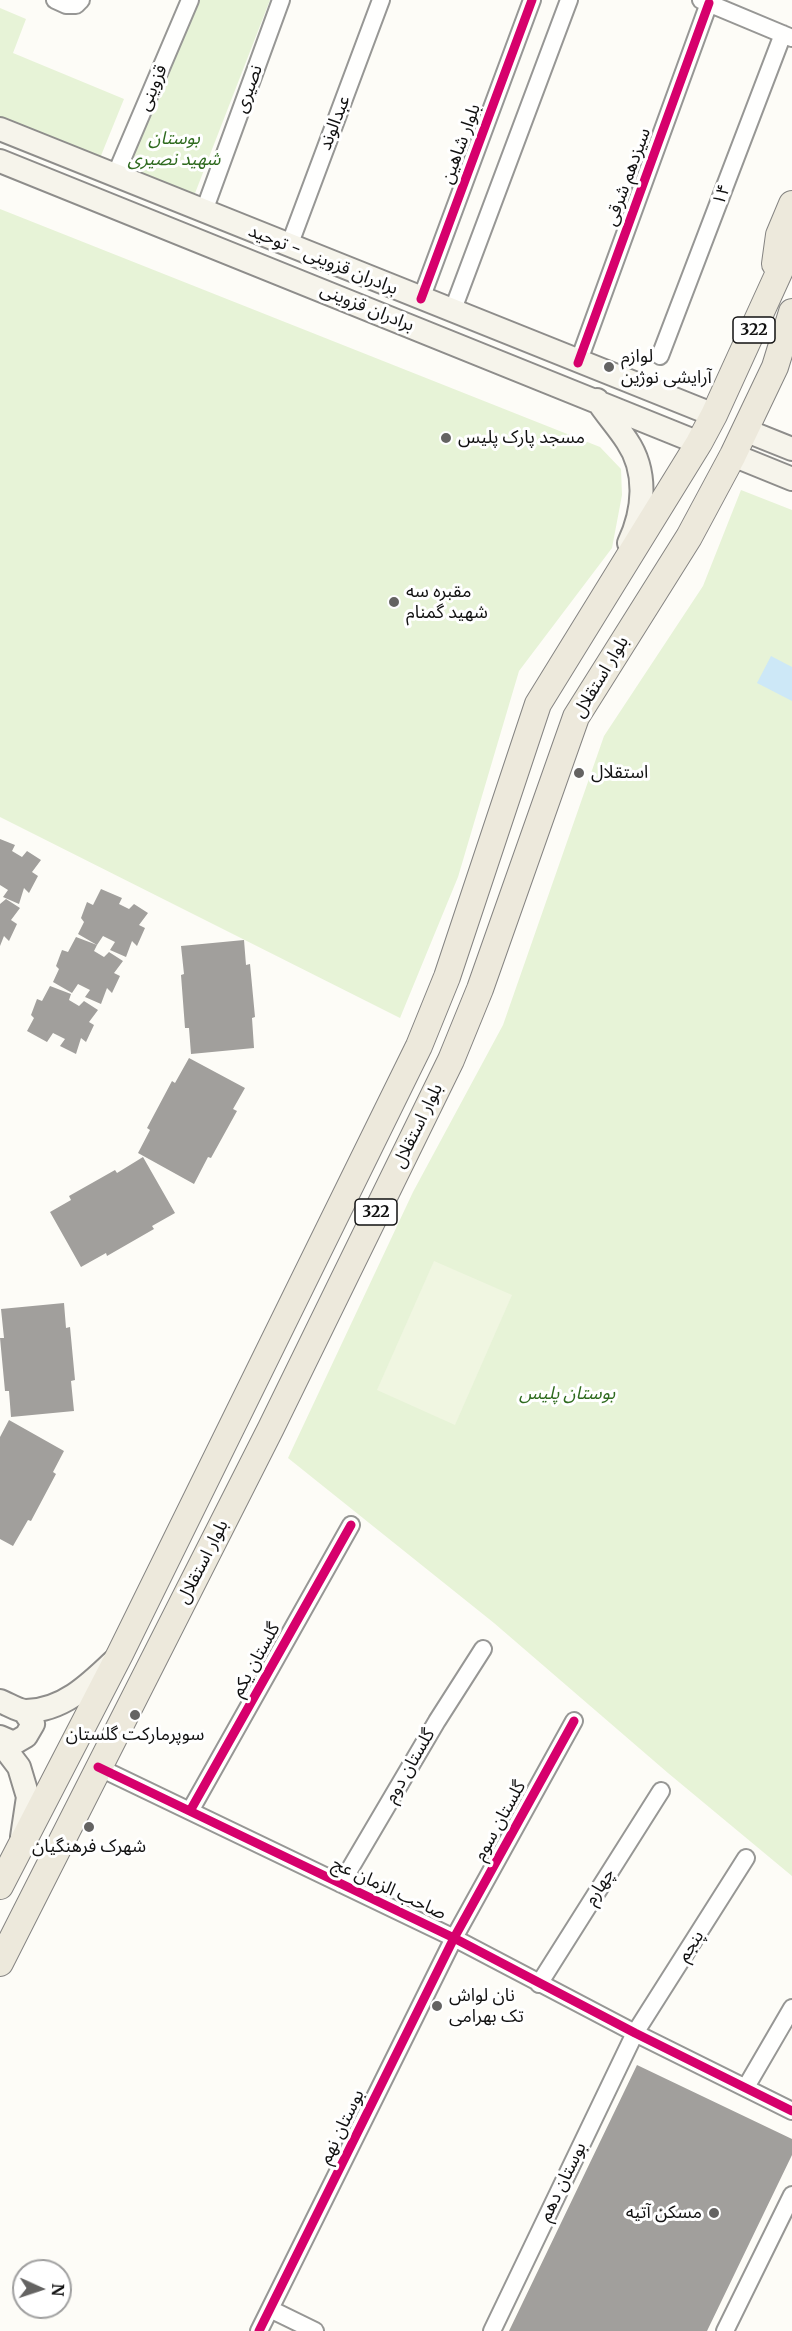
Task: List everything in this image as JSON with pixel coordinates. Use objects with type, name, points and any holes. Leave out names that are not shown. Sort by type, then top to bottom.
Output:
[{"type":"main road","name":"برادران قزوینی - توحید","points":[[0,129],[578,363],[714,415],[747,431]]},
{"type":"main road","name":"برادران قزوینی","points":[[0,161],[733,455]]},
{"type":"main road","points":[[771,293],[779,235],[792,204]]},
{"type":"main road","name":"بلوار استقلال","points":[[0,1886],[120,1654],[420,1046],[447,977],[538,704],[699,443],[792,244]]},
{"type":"main road","name":"بلوار استقلال","points":[[0,1963],[271,1428],[451,1060],[480,989],[576,717],[689,537],[747,431],[775,367],[792,312]]},
{"type":"main road","points":[[775,367],[792,334]]},
{"type":"main road","points":[[597,400],[628,442],[638,465],[642,492],[638,523],[605,595]]},
{"type":"main road","points":[[747,431],[792,449]]},
{"type":"main road","points":[[733,455],[792,479]]},
{"type":"main road","points":[[0,1701],[24,1711],[51,1707],[83,1690],[120,1654]]},
{"type":"main road","points":[[0,1737],[14,1743],[27,1736],[33,1724],[24,1711]]},
{"type":"main road","points":[[0,1742],[19,1767],[28,1797],[21,1843]]},
{"type":"street","points":[[55,0],[66,5],[76,5],[81,0]]},
{"type":"street","name":"قزوینی","points":[[115,176],[190,0]]},
{"type":"street","name":"نصیری","points":[[204,211],[281,0]]},
{"type":"street","name":"عبدالوند","points":[[289,246],[381,0]]},
{"type":"street","name":"بلوار شاهین","points":[[421,299],[532,0]]},
{"type":"street","points":[[452,312],[569,0]]},
{"type":"street","points":[[705,2],[788,36]]},
{"type":"street","name":"سیزدهم شرقی","points":[[578,363],[705,2]]},
{"type":"street","name":"۱۴","points":[[660,357],[788,36]]},
{"type":"street","name":"گلستان یکم","points":[[190,1811],[351,1525]]},
{"type":"street","name":"گلستان دوم","points":[[341,1884],[436,1721],[483,1649]]},
{"type":"street","name":"گلستان سوم","points":[[454,1938],[574,1721]]},
{"type":"street","name":"صاحب الزمان عج","points":[[98,1767],[454,1938],[634,2033],[792,2111]]},
{"type":"street","name":"چهارم","points":[[538,1983],[661,1791]]},
{"type":"street","name":"پنجم","points":[[634,2033],[746,1858]]},
{"type":"street","name":"بوستان نهم","points":[[259,2331],[454,1938]]},
{"type":"street","points":[[746,2087],[792,2008]]},
{"type":"street","name":"بوستان دهم","points":[[492,2331],[634,2033]]},
{"type":"street","points":[[725,2331],[792,2195]]},
{"type":"street","points":[[270,2308],[315,2331]]},
{"type":"green space","name":"بوستان شهید نصیری","points":[[197,0],[270,0],[192,201],[124,174]]},
{"type":"green space","points":[[0,8],[26,19],[13,53],[124,99],[98,163],[0,122]]},
{"type":"green space","points":[[0,209],[600,447],[621,469],[622,495],[612,548],[519,671],[458,877],[400,1018],[0,817]]},
{"type":"green space","name":"بوستان پلیس","points":[[741,490],[792,510],[792,1876],[494,1623],[288,1458],[413,1192],[503,1025],[604,736],[703,586]]},
{"type":"green space","points":[[434,1261],[512,1295],[455,1425],[377,1390]]},
{"type":"water","points":[[771,656],[792,667],[792,701],[757,683]]},
{"type":"building","points":[[0,839],[15,845],[12,851],[22,857],[27,851],[41,860],[32,872],[38,876],[29,893],[24,888],[19,904],[3,897],[8,890],[0,885]]},
{"type":"building","points":[[101,889],[122,898],[119,904],[129,909],[134,904],[148,913],[139,925],[145,928],[137,946],[132,941],[126,957],[110,950],[115,942],[103,936],[97,945],[78,934],[84,922],[81,918],[87,902],[93,905]]},
{"type":"building","points":[[6,899],[20,908],[11,920],[17,924],[9,941],[4,936],[0,946],[0,904]]},
{"type":"building","points":[[76,937],[97,945],[94,951],[104,957],[109,952],[123,961],[114,973],[120,976],[112,993],[107,988],[101,1004],[85,997],[90,990],[78,984],[72,993],[53,982],[59,969],[56,966],[62,950],[68,952]]},
{"type":"building","points":[[244,940],[246,965],[250,964],[255,1017],[252,1018],[254,1048],[191,1054],[189,1028],[185,1028],[181,946]]},
{"type":"building","points":[[50,986],[71,994],[69,1000],[79,1006],[84,1001],[98,1010],[89,1022],[94,1025],[86,1042],[81,1038],[76,1054],[60,1046],[65,1039],[53,1033],[47,1042],[27,1031],[34,1018],[31,1015],[37,999],[42,1001]]},
{"type":"building","points":[[189,1058],[245,1088],[233,1109],[237,1111],[194,1184],[138,1153],[150,1130],[147,1128],[172,1081],[175,1083]]},
{"type":"building","points":[[143,1157],[175,1213],[152,1226],[154,1229],[107,1256],[106,1253],[81,1267],[50,1212],[71,1200],[69,1196],[115,1170],[117,1173]]},
{"type":"building","points":[[64,1303],[66,1328],[70,1327],[75,1380],[71,1381],[74,1411],[11,1417],[9,1391],[5,1391],[0,1338],[4,1338],[1,1309]]},
{"type":"building","points":[[9,1420],[64,1451],[53,1472],[56,1474],[31,1521],[28,1520],[13,1546],[0,1539],[0,1437]]},
{"type":"building","points":[[637,2065],[792,2139],[792,2155],[707,2331],[509,2331]]},
{"type":"cycle path","points":[[421,299],[532,0]]},
{"type":"cycle path","points":[[578,363],[709,3]]},
{"type":"cycle path","points":[[190,1811],[351,1525]]},
{"type":"cycle path","points":[[259,2331],[454,1938],[574,1721]]},
{"type":"cycle path","points":[[98,1767],[454,1938],[635,2033],[792,2111]]},
{"type":"place","name":"لوازم آرایشی نوژین","points":[[609,367]]},
{"type":"place","name":"مسجد پارک پلیس","points":[[446,438]]},
{"type":"place","name":"مقبره سه شهید گمنام","points":[[394,602]]},
{"type":"place","name":"استقلال","points":[[579,773]]},
{"type":"place","name":"سوپرمارکت گلستان","points":[[135,1715]]},
{"type":"place","name":"شهرک فرهنگیان","points":[[89,1827]]},
{"type":"place","name":"نان‌ لواش‌ تک‌ بهرامی","points":[[437,2006]]},
{"type":"place","name":"مسکن آتیه","points":[[714,2213]]}]
